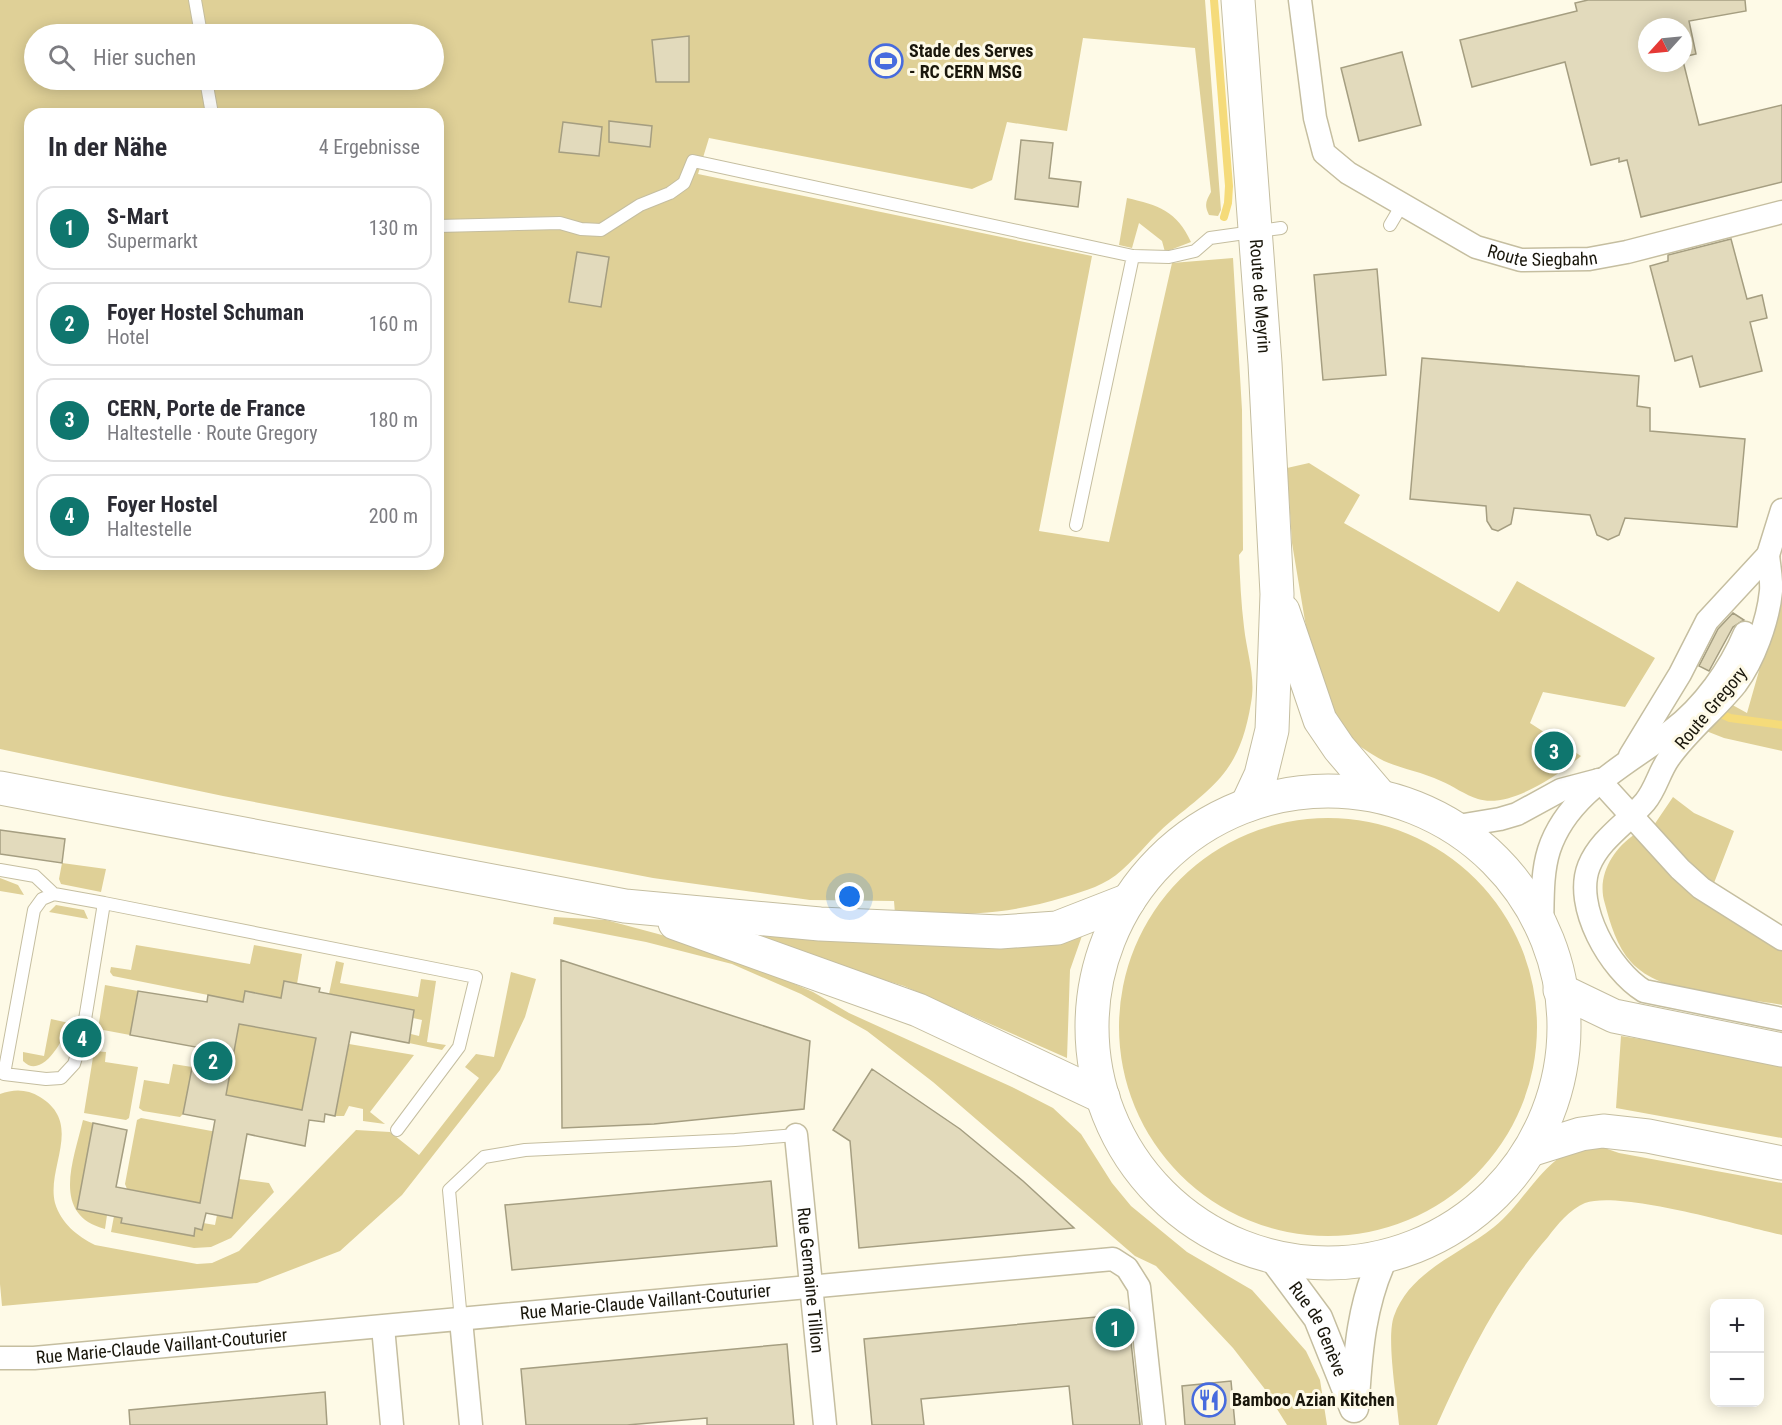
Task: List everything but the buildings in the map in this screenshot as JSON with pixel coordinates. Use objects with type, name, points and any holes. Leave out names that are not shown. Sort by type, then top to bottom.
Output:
[{"type":"main road","name":"Route de Meyrin","points":[[1238,0],[1269,230],[1277,594],[1272,730],[1261,776],[1247,805]]},
{"type":"main road","name":"Route de Meyrin","points":[[1277,594],[1320,720],[1340,748],[1380,795]]},
{"type":"main road","points":[[0,788],[625,906],[820,924],[1000,932],[1057,928],[1129,900]]},
{"type":"main road","points":[[1331,791],[1380,795],[1427,813],[1452,827],[1493,860],[1509,879],[1542,932],[1560,990],[1563,1031],[1558,1077],[1542,1128],[1530,1150],[1502,1187],[1469,1216],[1441,1234],[1383,1258],[1326,1264],[1297,1263],[1215,1234],[1155,1187],[1127,1150],[1104,1097],[1092,1044],[1093,992],[1106,945],[1129,900],[1153,870],[1182,842],[1208,824],[1247,805],[1272,797],[1331,791]]},
{"type":"main road","points":[[625,906],[918,1010],[1104,1097]]},
{"type":"main road","points":[[1560,990],[1614,1016],[1782,1050]]},
{"type":"main road","points":[[1530,1150],[1581,1134],[1603,1131],[1648,1136],[1782,1163]]},
{"type":"street","name":"Route Siegbahn","points":[[1300,0],[1315,118],[1324,153],[1348,173],[1476,247],[1498,255],[1540,261],[1567,261],[1627,252],[1782,212]]},
{"type":"street","name":"Route Gregory","points":[[1542,932],[1549,850],[1569,816],[1599,780],[1673,730],[1717,681],[1736,655],[1765,589],[1768,555],[1782,510]]},
{"type":"street","name":"Route Gregory","points":[[1626,762],[1680,674],[1707,621],[1768,555]]},
{"type":"street","name":"Route Gregory","points":[[1768,555],[1771,590],[1764,623],[1749,663],[1736,684],[1670,758],[1647,800],[1606,838],[1589,865],[1585,878],[1589,912],[1612,962],[1621,974],[1644,991],[1782,1019]]},
{"type":"street","name":"Route Gregory","points":[[1452,827],[1517,814],[1561,790],[1599,780]]},
{"type":"street","points":[[1599,780],[1680,869],[1701,888],[1782,939]]},
{"type":"street","name":"Rue Germaine Tillion","points":[[796,1135],[825,1425]]},
{"type":"street","name":"Rue de Genève","points":[[1272,1256],[1318,1318],[1355,1416]]},
{"type":"street","name":"Rue de Genève","points":[[1355,1416],[1363,1315],[1373,1279],[1383,1258]]},
{"type":"street","name":"Rue Marie-Claude Vaillant-Couturier","points":[[0,1358],[34,1358],[812,1289],[1113,1259],[1127,1268],[1139,1287],[1154,1425]]},
{"type":"street","points":[[461,1320],[471,1425]]},
{"type":"street","points":[[383,1327],[392,1425]]},
{"type":"lane","points":[[195,0],[199,24]]},
{"type":"lane","points":[[208,90],[211,108]]},
{"type":"lane","points":[[444,226],[560,223],[580,229],[601,230],[640,205],[670,193],[684,183],[693,161],[1133,256],[1169,257],[1195,251],[1210,238],[1269,230]]},
{"type":"lane","points":[[1390,225],[1402,204]]},
{"type":"lane","points":[[1076,525],[1133,256]]},
{"type":"lane","points":[[0,870],[35,876],[54,894]]},
{"type":"lane","points":[[104,903],[82,1038],[74,1064],[62,1078],[2,1075],[34,910],[42,899],[54,894],[104,903],[476,977],[459,1047],[397,1130]]},
{"type":"lane","points":[[461,1320],[449,1190],[484,1157],[525,1150],[796,1135]]},
{"type":"shaded area","points":[[0,0],[1205,0],[1221,210],[1218,216],[1209,215],[1206,206],[1211,192],[1195,48],[1083,38],[1067,131],[1007,122],[992,180],[972,189],[709,138],[698,174],[1092,256],[1039,531],[1109,542],[1172,263],[1233,258],[1242,410],[1243,550],[1239,555],[1245,637],[1252,675],[1251,703],[1240,744],[1224,773],[1214,785],[1163,828],[1116,875],[1095,887],[1021,908],[961,914],[895,914],[894,901],[810,900],[653,878],[223,796],[0,749]]},
{"type":"shaded area","points":[[1127,198],[1148,203],[1173,216],[1186,231],[1191,242],[1165,252],[1162,241],[1139,223],[1132,248],[1119,245]]},
{"type":"shaded area","points":[[1309,463],[1360,495],[1344,523],[1499,612],[1517,581],[1655,658],[1625,707],[1543,692],[1530,723],[1581,756],[1547,781],[1533,788],[1518,795],[1490,801],[1478,799],[1434,778],[1384,761],[1344,737],[1318,682],[1292,543],[1287,468]]},
{"type":"shaded area","points":[[1782,590],[1782,751],[1724,738],[1701,729],[1727,702],[1747,713]]},
{"type":"shaded area","points":[[1673,797],[1694,813],[1734,831],[1714,883],[1690,864],[1654,825]]},
{"type":"shaded area","points":[[1328,818],[1369,822],[1408,834],[1444,853],[1476,879],[1502,911],[1521,947],[1533,986],[1537,1027],[1533,1068],[1521,1107],[1502,1143],[1476,1175],[1444,1201],[1408,1220],[1369,1232],[1328,1236],[1287,1232],[1248,1220],[1212,1201],[1180,1175],[1154,1143],[1135,1107],[1123,1068],[1119,1027],[1123,986],[1135,947],[1154,911],[1180,879],[1212,853],[1248,834],[1287,822]]},
{"type":"shaded area","points":[[1635,834],[1782,949],[1782,1005],[1681,989],[1645,974],[1631,962],[1618,942],[1612,927],[1605,904],[1603,883],[1613,855]]},
{"type":"shaded area","points":[[62,863],[106,869],[101,892],[61,884],[59,879]]},
{"type":"shaded area","points":[[0,878],[18,885],[24,895],[0,891]]},
{"type":"shaded area","points":[[56,905],[84,910],[88,919],[49,912]]},
{"type":"shaded area","points":[[554,917],[606,920],[714,949],[813,992],[849,1013],[1053,1108],[1081,1134],[1112,1183],[1131,1206],[1187,1252],[1252,1290],[1306,1351],[1320,1380],[1327,1425],[1287,1425],[1264,1388],[1233,1348],[1156,1266],[1135,1256],[933,1082],[867,1031],[801,994],[732,964],[646,942],[553,924]]},
{"type":"shaded area","points":[[729,923],[1083,933],[1070,970],[1067,1058],[904,986],[818,960]]},
{"type":"shaded area","points":[[136,945],[250,964],[254,945],[302,954],[297,984],[281,998],[246,991],[243,1002],[113,976],[110,972],[111,967],[131,970]]},
{"type":"shaded area","points":[[336,961],[344,963],[340,983],[418,997],[421,979],[436,981],[427,1042],[446,1045],[442,1050],[409,1043],[411,1034],[419,1036],[422,1020],[413,1018],[414,1010],[329,994]]},
{"type":"shaded area","points":[[511,972],[536,979],[525,1017],[500,1070],[402,1195],[340,1251],[257,1283],[2,1306],[0,1094],[20,1091],[35,1094],[53,1108],[60,1120],[62,1133],[55,1175],[55,1203],[61,1217],[76,1233],[95,1245],[197,1264],[212,1263],[239,1251],[356,1130],[390,1132],[419,1155],[479,1078],[465,1067],[476,1054],[494,1057]]},
{"type":"shaded area","points":[[105,985],[138,991],[130,1035],[98,1029]]},
{"type":"shaded area","points":[[51,1019],[69,1023],[67,1030],[58,1047],[45,1062],[38,1066],[30,1066],[23,1061],[23,1052],[44,1056]]},
{"type":"shaded area","points":[[239,1024],[316,1038],[302,1110],[224,1095]]},
{"type":"shaded area","points":[[1621,1036],[1782,1063],[1782,1138],[1616,1108]]},
{"type":"shaded area","points":[[349,1044],[414,1055],[370,1112],[385,1124],[363,1121],[363,1109],[349,1106],[344,1116],[335,1116]]},
{"type":"shaded area","points":[[94,1051],[106,1052],[105,1062],[138,1067],[129,1118],[126,1120],[84,1113]]},
{"type":"shaded area","points":[[173,1064],[192,1067],[183,1114],[180,1117],[143,1111],[139,1108],[144,1080],[169,1084]]},
{"type":"shaded area","points":[[141,1118],[217,1132],[211,1141],[200,1203],[127,1189],[125,1184],[137,1120]]},
{"type":"shaded area","points":[[83,1120],[93,1123],[107,1215],[105,1229],[88,1222],[77,1212],[71,1199],[72,1168]]},
{"type":"shaded area","points":[[1593,1144],[1619,1153],[1782,1183],[1782,1235],[1652,1205],[1602,1200],[1585,1203],[1569,1213],[1555,1227],[1499,1303],[1472,1351],[1437,1425],[1399,1425],[1391,1339],[1394,1316],[1401,1300],[1423,1275],[1503,1219],[1553,1162],[1570,1151]]},
{"type":"shaded area","points":[[239,1179],[269,1183],[274,1192],[231,1238],[211,1247],[194,1248],[111,1232],[114,1216],[122,1217],[121,1223],[193,1236],[195,1228],[202,1230],[203,1223],[215,1225],[217,1215]]},
{"type":"waterway","points":[[1214,0],[1229,186],[1224,217]]},
{"type":"waterway","points":[[1721,714],[1730,718],[1782,725]]},
{"type":"place","name":"Stade des Serves - RC CERN MSG","points":[[886,61]]},
{"type":"place","name":"CERN, Porte de France","points":[[1554,751]]},
{"type":"place","name":"Foyer Hostel","points":[[82,1038]]},
{"type":"place","name":"Foyer Hostel Schuman","points":[[213,1061]]},
{"type":"place","name":"S-Mart","points":[[1115,1328]]},
{"type":"place","name":"Bamboo Azian Kitchen","points":[[1209,1400]]}]
